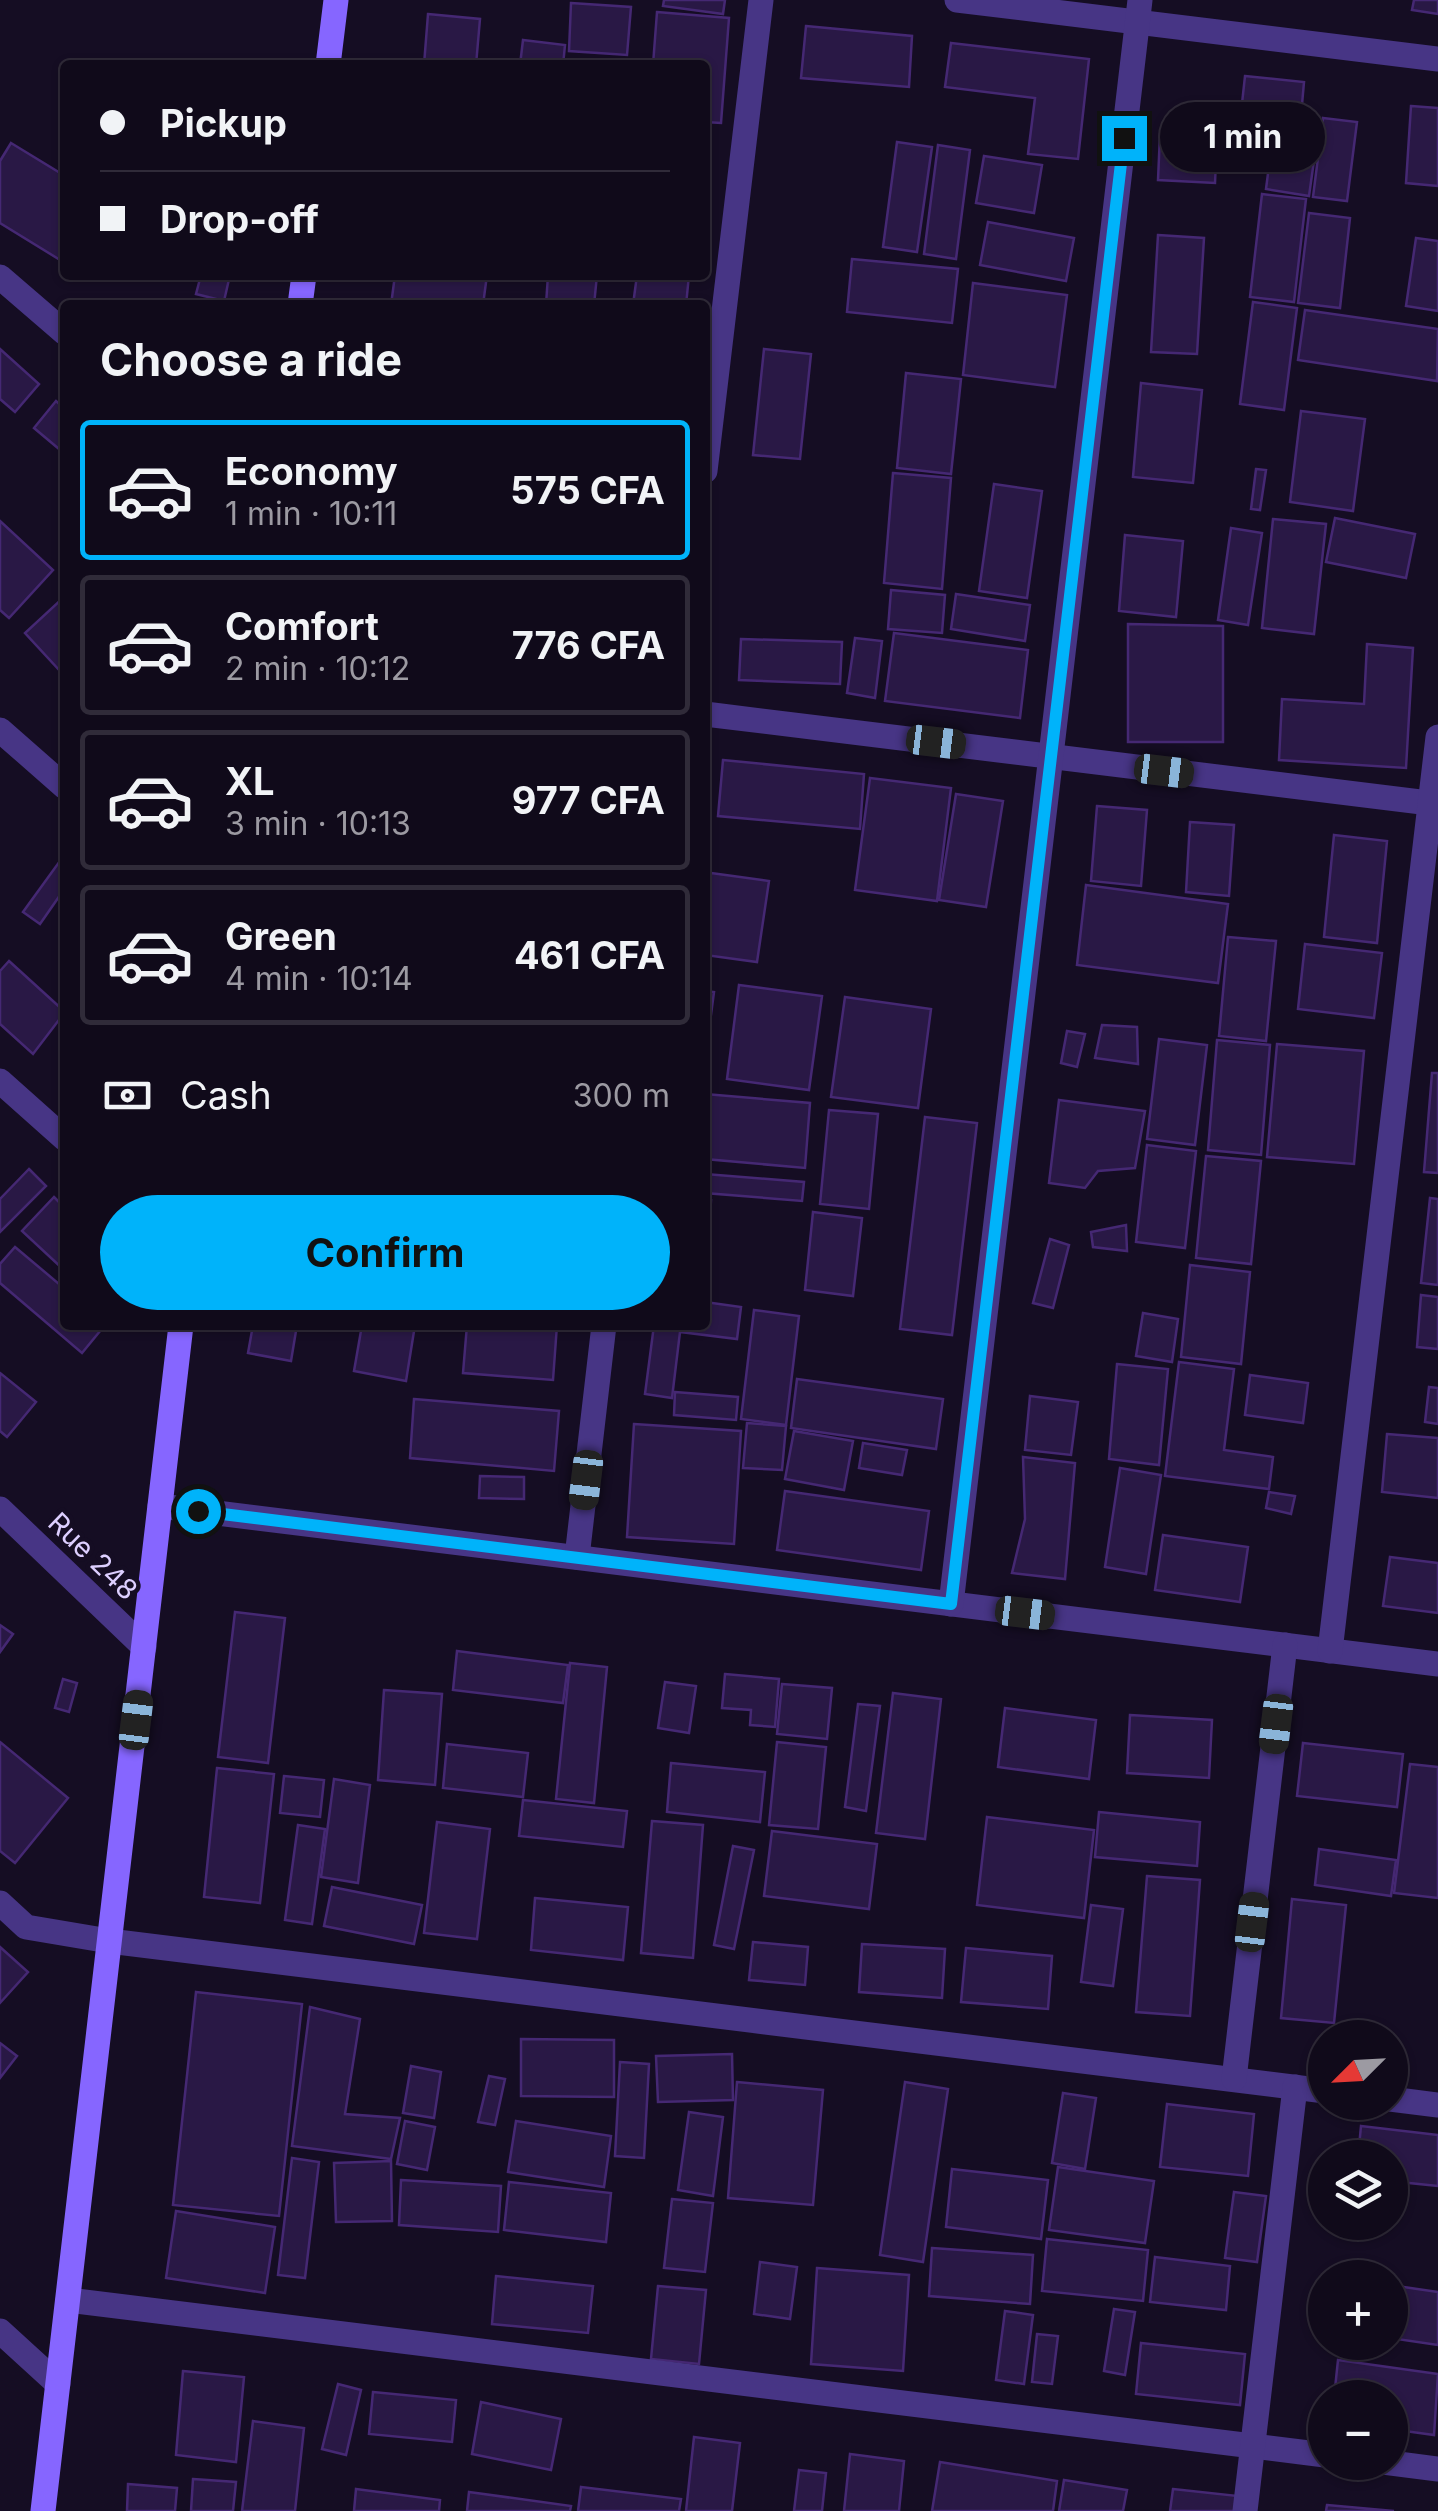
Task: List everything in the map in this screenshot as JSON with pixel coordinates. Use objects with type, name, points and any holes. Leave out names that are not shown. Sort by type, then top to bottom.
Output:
[{"type":"street","points":[[329,60],[336,0]]},
{"type":"street","points":[[710,394],[761,0]]},
{"type":"street","points":[[958,0],[1139,11],[1438,59]]},
{"type":"street","points":[[951,1604],[1139,11]]},
{"type":"street","points":[[0,276],[60,329]]},
{"type":"street","points":[[710,715],[1434,804]]},
{"type":"street","points":[[0,730],[60,784]]},
{"type":"street","points":[[1330,1651],[1434,804],[1438,737]]},
{"type":"street","points":[[0,1081],[60,1135]]},
{"type":"street","points":[[43,2511],[180,1330]]},
{"type":"street","points":[[577,1557],[603,1330]]},
{"type":"street","points":[[160,1506],[1438,1664]]},
{"type":"street","name":"Rue 248","points":[[0,1509],[144,1647]]},
{"type":"street","points":[[1234,2080],[1285,1645]]},
{"type":"street","points":[[0,1903],[26,1927],[110,1940],[1308,2089]]},
{"type":"street","points":[[1245,2511],[1295,2088]]},
{"type":"street","points":[[1408,2101],[1438,2105]]},
{"type":"street","points":[[68,2300],[1308,2453]]},
{"type":"street","points":[[0,2330],[58,2384]]},
{"type":"street","points":[[1408,2465],[1438,2469]]},
{"type":"building","points":[[664,0],[725,0],[723,14],[663,6]]},
{"type":"building","points":[[1414,0],[1438,0],[1438,14],[1412,10]]},
{"type":"building","points":[[571,3],[631,7],[627,55],[569,51]]},
{"type":"building","points":[[657,12],[729,18],[721,123],[710,122],[710,60],[653,60]]},
{"type":"building","points":[[428,14],[480,19],[476,60],[424,60]]},
{"type":"building","points":[[806,26],[912,36],[909,87],[801,78]]},
{"type":"building","points":[[523,40],[565,45],[564,60],[521,60]]},
{"type":"building","points":[[951,43],[1089,59],[1078,159],[1028,154],[1035,98],[945,87]]},
{"type":"building","points":[[1245,76],[1304,82],[1301,116],[1271,112],[1267,143],[1238,140]]},
{"type":"building","points":[[1411,106],[1438,108],[1438,186],[1406,183]]},
{"type":"building","points":[[1323,118],[1357,122],[1347,201],[1313,197]]},
{"type":"building","points":[[1275,119],[1319,125],[1309,196],[1266,189]]},
{"type":"building","points":[[1160,134],[1217,137],[1215,183],[1158,180]]},
{"type":"building","points":[[897,142],[932,147],[917,252],[883,247]]},
{"type":"building","points":[[11,143],[60,173],[60,260],[0,223],[0,161]]},
{"type":"building","points":[[938,145],[970,150],[956,259],[924,254]]},
{"type":"building","points":[[984,156],[1042,165],[1034,213],[976,203]]},
{"type":"building","points":[[1262,194],[1306,199],[1294,302],[1250,297]]},
{"type":"building","points":[[1309,213],[1350,218],[1340,308],[1298,303]]},
{"type":"building","points":[[988,222],[1074,238],[1066,281],[980,265]]},
{"type":"building","points":[[1158,235],[1204,238],[1197,354],[1151,352]]},
{"type":"building","points":[[1416,238],[1438,241],[1438,311],[1406,306]]},
{"type":"building","points":[[852,259],[958,269],[952,323],[847,312]]},
{"type":"building","points":[[200,280],[229,280],[224,300],[196,294]]},
{"type":"building","points":[[394,280],[486,280],[484,300],[392,300]]},
{"type":"building","points":[[548,280],[596,280],[594,300],[546,300]]},
{"type":"building","points":[[636,280],[688,280],[686,300],[634,300]]},
{"type":"building","points":[[973,283],[1067,295],[1055,387],[963,375]]},
{"type":"building","points":[[1253,302],[1297,308],[1284,410],[1240,404]]},
{"type":"building","points":[[1305,310],[1438,329],[1437,381],[1298,360]]},
{"type":"building","points":[[0,349],[39,384],[15,412],[0,399]]},
{"type":"building","points":[[764,349],[811,354],[800,459],[753,455]]},
{"type":"building","points":[[906,373],[961,379],[951,474],[897,468]]},
{"type":"building","points":[[1141,383],[1202,390],[1193,483],[1133,477]]},
{"type":"building","points":[[56,401],[60,405],[60,450],[34,428]]},
{"type":"building","points":[[1301,411],[1365,419],[1353,511],[1290,502]]},
{"type":"building","points":[[1256,469],[1266,470],[1260,510],[1251,509]]},
{"type":"building","points":[[893,473],[951,478],[942,589],[884,583]]},
{"type":"building","points":[[994,484],[1042,491],[1027,598],[979,591]]},
{"type":"building","points":[[1335,518],[1415,534],[1406,578],[1326,562]]},
{"type":"building","points":[[1273,519],[1326,524],[1314,634],[1262,628]]},
{"type":"building","points":[[0,521],[53,570],[9,618],[0,610]]},
{"type":"building","points":[[1231,528],[1262,533],[1248,625],[1218,620]]},
{"type":"building","points":[[1125,535],[1183,541],[1176,617],[1119,611]]},
{"type":"building","points":[[891,590],[945,595],[942,633],[888,629]]},
{"type":"building","points":[[956,594],[1030,605],[1025,641],[951,629]]},
{"type":"building","points":[[60,601],[60,671],[25,633]]},
{"type":"building","points":[[1128,624],[1223,626],[1223,742],[1128,742]]},
{"type":"building","points":[[894,633],[1028,650],[1020,718],[885,701]]},
{"type":"building","points":[[855,638],[882,641],[875,698],[847,693]]},
{"type":"building","points":[[741,639],[842,642],[840,684],[739,680]]},
{"type":"building","points":[[1367,644],[1413,648],[1406,768],[1279,760],[1282,699],[1364,704]]},
{"type":"building","points":[[723,760],[864,774],[860,829],[718,816]]},
{"type":"building","points":[[870,778],[951,788],[937,901],[855,890]]},
{"type":"building","points":[[956,794],[1003,801],[986,907],[939,900]]},
{"type":"building","points":[[1097,806],[1147,810],[1141,886],[1091,881]]},
{"type":"building","points":[[1190,822],[1234,825],[1229,896],[1186,892]]},
{"type":"building","points":[[1334,835],[1387,841],[1377,943],[1324,937]]},
{"type":"building","points":[[60,861],[60,895],[40,924],[23,912]]},
{"type":"building","points":[[711,873],[769,881],[757,962],[710,956]]},
{"type":"building","points":[[1086,885],[1228,904],[1218,983],[1077,965]]},
{"type":"building","points":[[1228,937],[1276,941],[1266,1041],[1219,1036]]},
{"type":"building","points":[[1305,944],[1382,953],[1374,1018],[1298,1009]]},
{"type":"building","points":[[9,961],[60,1007],[60,1019],[33,1054],[0,1024],[0,971]]},
{"type":"building","points":[[739,985],[822,996],[809,1090],[727,1079]]},
{"type":"building","points":[[845,997],[931,1009],[918,1108],[831,1097]]},
{"type":"building","points":[[1102,1025],[1137,1027],[1138,1064],[1095,1058]]},
{"type":"building","points":[[1067,1031],[1085,1034],[1077,1067],[1061,1063]]},
{"type":"building","points":[[1159,1039],[1207,1045],[1195,1145],[1147,1139]]},
{"type":"building","points":[[1217,1040],[1270,1045],[1261,1155],[1208,1150]]},
{"type":"building","points":[[1277,1044],[1364,1051],[1354,1164],[1267,1157]]},
{"type":"building","points":[[1432,1073],[1438,1073],[1438,1173],[1424,1172]]},
{"type":"building","points":[[710,1094],[810,1103],[805,1168],[710,1159]]},
{"type":"building","points":[[1059,1100],[1145,1111],[1135,1168],[1098,1171],[1085,1188],[1049,1183]]},
{"type":"building","points":[[829,1110],[878,1114],[869,1209],[820,1204]]},
{"type":"building","points":[[925,1117],[977,1123],[952,1335],[900,1329]]},
{"type":"building","points":[[1147,1145],[1196,1151],[1185,1248],[1136,1242]]},
{"type":"building","points":[[1206,1156],[1261,1161],[1251,1264],[1196,1258]]},
{"type":"building","points":[[29,1169],[46,1186],[0,1232],[0,1199]]},
{"type":"building","points":[[710,1174],[804,1182],[802,1201],[710,1193]]},
{"type":"building","points":[[54,1197],[60,1203],[60,1266],[22,1231]]},
{"type":"building","points":[[1430,1198],[1438,1199],[1438,1285],[1421,1283]]},
{"type":"building","points":[[813,1212],[862,1218],[853,1296],[805,1290]]},
{"type":"building","points":[[1126,1225],[1127,1251],[1093,1247],[1091,1232]]},
{"type":"building","points":[[1050,1239],[1069,1245],[1053,1308],[1033,1303]]},
{"type":"building","points":[[15,1247],[60,1285],[60,1330],[101,1330],[82,1353],[0,1283],[0,1264]]},
{"type":"building","points":[[1190,1265],[1250,1272],[1241,1364],[1181,1357]]},
{"type":"building","points":[[1421,1295],[1438,1297],[1438,1349],[1417,1347]]},
{"type":"building","points":[[710,1303],[741,1307],[737,1339],[680,1332],[672,1398],[645,1394],[653,1330],[710,1330]]},
{"type":"building","points":[[754,1310],[799,1316],[786,1425],[741,1419]]},
{"type":"building","points":[[1143,1313],[1178,1319],[1172,1362],[1136,1356]]},
{"type":"building","points":[[252,1330],[296,1330],[291,1361],[248,1353]]},
{"type":"building","points":[[361,1330],[414,1330],[406,1381],[354,1371]]},
{"type":"building","points":[[467,1330],[557,1330],[553,1380],[463,1373]]},
{"type":"building","points":[[1179,1362],[1234,1369],[1224,1450],[1273,1457],[1269,1489],[1165,1476]]},
{"type":"building","points":[[1117,1364],[1168,1369],[1159,1465],[1109,1459]]},
{"type":"building","points":[[0,1373],[36,1402],[7,1437],[0,1431]]},
{"type":"building","points":[[1250,1375],[1308,1383],[1303,1423],[1245,1415]]},
{"type":"building","points":[[797,1379],[943,1399],[936,1449],[791,1428]]},
{"type":"building","points":[[1429,1387],[1438,1388],[1438,1424],[1425,1422]]},
{"type":"building","points":[[675,1392],[738,1397],[736,1420],[674,1415]]},
{"type":"building","points":[[1030,1396],[1078,1402],[1071,1455],[1025,1450]]},
{"type":"building","points":[[414,1399],[559,1411],[554,1471],[410,1458]]},
{"type":"building","points":[[747,1423],[786,1426],[782,1470],[743,1468]]},
{"type":"building","points":[[634,1424],[741,1431],[734,1544],[627,1537]]},
{"type":"building","points":[[794,1431],[853,1441],[844,1490],[785,1479]]},
{"type":"building","points":[[1387,1434],[1438,1438],[1438,1498],[1382,1492]]},
{"type":"building","points":[[863,1443],[907,1450],[902,1475],[859,1468]]},
{"type":"building","points":[[1023,1457],[1075,1463],[1065,1579],[1012,1573],[1025,1519]]},
{"type":"building","points":[[1120,1468],[1161,1475],[1146,1574],[1105,1567]]},
{"type":"building","points":[[480,1476],[524,1477],[524,1499],[479,1498]]},
{"type":"building","points":[[785,1491],[929,1511],[921,1570],[777,1550]]},
{"type":"building","points":[[1269,1492],[1295,1496],[1291,1514],[1266,1508]]},
{"type":"building","points":[[1163,1535],[1248,1547],[1240,1602],[1155,1590]]},
{"type":"building","points":[[1390,1557],[1438,1563],[1438,1613],[1383,1606]]},
{"type":"building","points":[[235,1612],[285,1618],[268,1763],[218,1757]]},
{"type":"building","points":[[0,1625],[13,1634],[0,1652]]},
{"type":"building","points":[[457,1651],[568,1665],[563,1703],[453,1690]]},
{"type":"building","points":[[570,1663],[607,1667],[594,1803],[556,1799]]},
{"type":"building","points":[[725,1674],[779,1679],[775,1727],[750,1725],[751,1710],[722,1708]]},
{"type":"building","points":[[63,1679],[77,1683],[69,1712],[55,1708]]},
{"type":"building","points":[[665,1682],[696,1686],[689,1733],[658,1728]]},
{"type":"building","points":[[782,1684],[832,1688],[827,1739],[777,1734]]},
{"type":"building","points":[[384,1690],[442,1694],[435,1785],[378,1780]]},
{"type":"building","points":[[893,1693],[941,1699],[925,1839],[876,1833]]},
{"type":"building","points":[[858,1704],[880,1706],[866,1811],[845,1807]]},
{"type":"building","points":[[1005,1708],[1096,1720],[1089,1779],[998,1767]]},
{"type":"building","points":[[1130,1715],[1212,1720],[1209,1778],[1127,1773]]},
{"type":"building","points":[[0,1742],[68,1798],[15,1863],[0,1851]]},
{"type":"building","points":[[777,1742],[826,1747],[818,1829],[769,1825]]},
{"type":"building","points":[[1303,1743],[1403,1754],[1397,1807],[1297,1796]]},
{"type":"building","points":[[447,1744],[528,1753],[523,1797],[443,1788]]},
{"type":"building","points":[[671,1763],[765,1772],[760,1822],[667,1812]]},
{"type":"building","points":[[1410,1764],[1438,1767],[1438,1898],[1394,1893]]},
{"type":"building","points":[[217,1768],[274,1774],[260,1903],[204,1897]]},
{"type":"building","points":[[284,1776],[324,1780],[320,1817],[280,1813]]},
{"type":"building","points":[[334,1779],[370,1785],[358,1883],[321,1877]]},
{"type":"building","points":[[523,1800],[627,1811],[623,1847],[519,1836]]},
{"type":"building","points":[[1099,1812],[1200,1822],[1197,1866],[1095,1857]]},
{"type":"building","points":[[987,1817],[1094,1830],[1084,1918],[977,1905]]},
{"type":"building","points":[[652,1821],[703,1825],[693,1958],[641,1953]]},
{"type":"building","points":[[437,1822],[490,1829],[477,1939],[424,1933]]},
{"type":"building","points":[[298,1825],[325,1829],[312,1924],[285,1920]]},
{"type":"building","points":[[772,1831],[877,1844],[869,1909],[764,1896]]},
{"type":"building","points":[[733,1846],[754,1850],[734,1949],[714,1945]]},
{"type":"building","points":[[1319,1849],[1396,1860],[1391,1896],[1315,1885]]},
{"type":"building","points":[[1147,1876],[1200,1880],[1190,2016],[1136,2012]]},
{"type":"building","points":[[332,1887],[422,1905],[414,1944],[324,1926]]},
{"type":"building","points":[[535,1898],[628,1907],[623,1960],[531,1950]]},
{"type":"building","points":[[1292,1899],[1346,1905],[1334,2020],[1281,2018]]},
{"type":"building","points":[[1091,1905],[1123,1909],[1113,1986],[1081,1982]]},
{"type":"building","points":[[753,1942],[808,1947],[805,1985],[749,1980]]},
{"type":"building","points":[[862,1944],[945,1949],[942,1998],[859,1992]]},
{"type":"building","points":[[0,1947],[28,1972],[0,2003]]},
{"type":"building","points":[[966,1948],[1052,1956],[1048,2009],[961,2002]]},
{"type":"building","points":[[196,1992],[302,2004],[279,2216],[173,2205]]},
{"type":"building","points":[[310,2007],[360,2019],[345,2114],[400,2118],[391,2159],[292,2146]]},
{"type":"building","points":[[521,2039],[614,2040],[614,2097],[521,2096]]},
{"type":"building","points":[[0,2043],[17,2056],[0,2078]]},
{"type":"building","points":[[732,2054],[733,2100],[658,2102],[656,2056]]},
{"type":"building","points":[[620,2062],[649,2064],[644,2158],[615,2156]]},
{"type":"building","points":[[411,2066],[441,2072],[434,2118],[403,2113]]},
{"type":"building","points":[[489,2076],[505,2079],[495,2125],[478,2122]]},
{"type":"building","points":[[737,2082],[823,2090],[813,2205],[728,2198]]},
{"type":"building","points":[[905,2082],[948,2089],[923,2262],[880,2255]]},
{"type":"building","points":[[1063,2093],[1096,2098],[1085,2169],[1052,2163]]},
{"type":"building","points":[[1167,2104],[1254,2114],[1248,2176],[1160,2167]]},
{"type":"building","points":[[689,2112],[723,2117],[713,2196],[678,2190]]},
{"type":"building","points":[[405,2121],[435,2127],[427,2170],[397,2164]]},
{"type":"building","points":[[516,2121],[611,2136],[604,2187],[508,2172]]},
{"type":"building","points":[[1361,2126],[1438,2135],[1438,2186],[1408,2183],[1408,2140],[1360,2140]]},
{"type":"building","points":[[292,2158],[319,2162],[305,2278],[278,2275]]},
{"type":"building","points":[[391,2161],[392,2221],[336,2222],[334,2163]]},
{"type":"building","points":[[1058,2167],[1154,2181],[1145,2243],[1049,2230]]},
{"type":"building","points":[[952,2169],[1048,2180],[1041,2239],[946,2227]]},
{"type":"building","points":[[401,2180],[501,2186],[498,2232],[399,2225]]},
{"type":"building","points":[[509,2182],[611,2193],[606,2242],[504,2230]]},
{"type":"building","points":[[1234,2192],[1266,2196],[1257,2262],[1225,2258]]},
{"type":"building","points":[[672,2199],[713,2203],[705,2272],[664,2268]]},
{"type":"building","points":[[176,2211],[275,2227],[265,2293],[166,2278]]},
{"type":"building","points":[[1047,2239],[1148,2250],[1143,2301],[1042,2291]]},
{"type":"building","points":[[932,2248],[1033,2255],[1030,2304],[929,2296]]},
{"type":"building","points":[[1155,2257],[1230,2266],[1226,2310],[1150,2302]]},
{"type":"building","points":[[760,2262],[797,2267],[790,2319],[754,2314]]},
{"type":"building","points":[[817,2268],[909,2275],[903,2371],[811,2364]]},
{"type":"building","points":[[496,2276],[593,2286],[588,2333],[492,2324]]},
{"type":"building","points":[[658,2286],[706,2290],[699,2364],[651,2359]]},
{"type":"building","points":[[1408,2288],[1438,2292],[1438,2345],[1408,2341]]},
{"type":"building","points":[[1114,2309],[1135,2312],[1125,2375],[1104,2371]]},
{"type":"building","points":[[1005,2311],[1033,2315],[1024,2384],[996,2380]]},
{"type":"building","points":[[1037,2334],[1058,2336],[1052,2384],[1032,2382]]},
{"type":"building","points":[[1141,2343],[1245,2354],[1240,2405],[1136,2394]]},
{"type":"building","points":[[1338,2360],[1438,2374],[1434,2435],[1408,2431],[1408,2380],[1336,2380]]},
{"type":"building","points":[[183,2371],[244,2377],[236,2462],[176,2455]]},
{"type":"building","points":[[338,2384],[361,2390],[346,2455],[322,2449]]},
{"type":"building","points":[[373,2392],[456,2400],[452,2442],[369,2434]]},
{"type":"building","points":[[481,2402],[561,2419],[551,2470],[472,2454]]},
{"type":"building","points":[[253,2421],[304,2428],[295,2511],[242,2511]]},
{"type":"building","points":[[694,2437],[740,2443],[732,2511],[686,2511]]},
{"type":"building","points":[[850,2454],[904,2461],[899,2511],[844,2511]]},
{"type":"building","points":[[940,2462],[1057,2481],[1053,2511],[932,2511]]},
{"type":"building","points":[[799,2470],[826,2473],[822,2511],[794,2511]]},
{"type":"building","points":[[193,2479],[236,2482],[233,2511],[191,2511]]},
{"type":"building","points":[[1064,2480],[1127,2490],[1123,2511],[1059,2511]]},
{"type":"building","points":[[128,2484],[177,2488],[175,2511],[127,2511]]},
{"type":"building","points":[[581,2487],[681,2499],[679,2511],[578,2511]]},
{"type":"building","points":[[356,2489],[440,2500],[439,2511],[354,2511]]},
{"type":"building","points":[[1173,2489],[1238,2496],[1237,2511],[1170,2511]]},
{"type":"building","points":[[469,2492],[571,2506],[570,2511],[467,2511]]},
{"type":"building","points":[[1327,2505],[1394,2511],[1326,2511]]},
{"type":"route","points":[[198,1511],[951,1604],[1124,138]]}]
